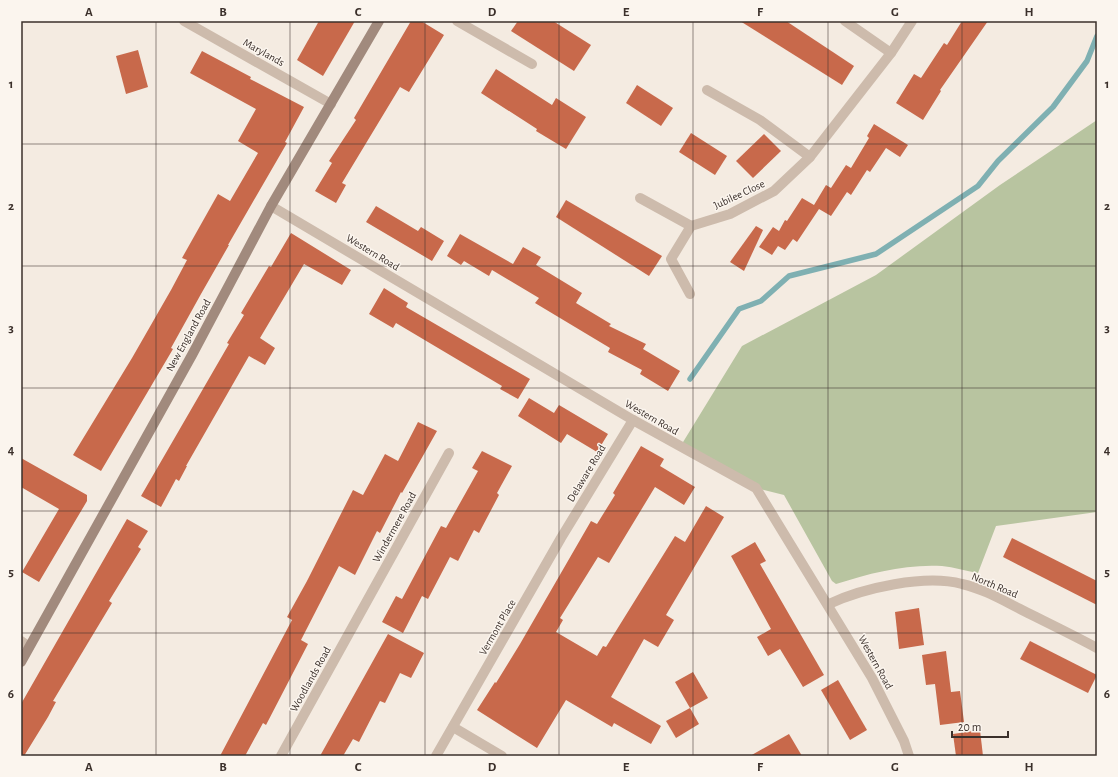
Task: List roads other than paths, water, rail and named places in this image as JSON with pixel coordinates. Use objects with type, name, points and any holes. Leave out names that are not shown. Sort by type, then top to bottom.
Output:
[{"type":"street","name":"Marylands","points":[[184,21],[331,104]]},
{"type":"street","name":"New England Road","points":[[21,662],[25,644],[192,355],[272,206],[379,21]]},
{"type":"street","points":[[457,21],[532,64]]},
{"type":"street","points":[[845,21],[891,53]]},
{"type":"street","name":"Jubilee Close","points":[[691,226],[730,214],[774,191],[810,157],[891,53],[912,21]]},
{"type":"street","points":[[707,90],[760,120],[810,157]]},
{"type":"street","points":[[640,198],[691,226],[671,260],[690,294]]},
{"type":"street","name":"Western Road","points":[[272,206],[633,420],[756,488],[829,604],[872,678],[904,741],[909,756]]},
{"type":"street","name":"Delaware Road","points":[[560,538],[633,420]]},
{"type":"street","name":"Windermere Road","points":[[360,613],[449,453]]},
{"type":"street","name":"Vermont Place","points":[[436,756],[560,538]]},
{"type":"street","name":"North Road","points":[[829,604],[852,594],[873,588],[915,582],[962,584],[996,597],[1097,648]]},
{"type":"street","name":"Woodlands Road","points":[[281,756],[360,613]]},
{"type":"street","points":[[453,727],[502,756]]},
{"type":"waterway","points":[[690,379],[739,309],[761,301],[789,276],[876,254],[978,186],[998,161],[1053,107],[1087,61],[1097,36]]}]
